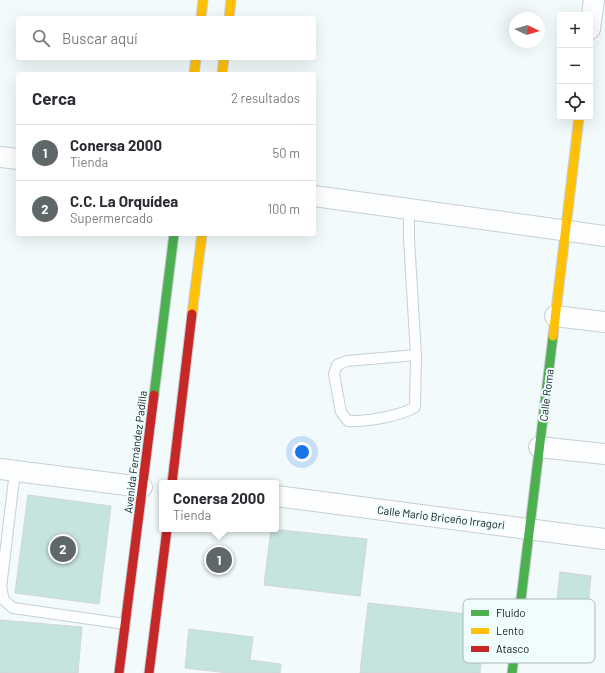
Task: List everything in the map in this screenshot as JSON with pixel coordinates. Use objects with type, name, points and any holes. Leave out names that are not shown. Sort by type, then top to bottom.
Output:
[{"type":"main road","points":[[201,16],[203,0]]},
{"type":"main road","points":[[229,16],[231,0]]},
{"type":"main road","points":[[194,72],[196,60]]},
{"type":"main road","points":[[222,72],[224,60]]},
{"type":"main road","name":"Calle Roma","points":[[521,599],[580,120]]},
{"type":"main road","name":"Avenida Fernández Padilla","points":[[119,673],[174,236]]},
{"type":"main road","points":[[172,480],[202,236]]},
{"type":"main road","points":[[149,673],[167,532]]},
{"type":"main road","name":"Calle Roma","points":[[512,673],[513,663]]},
{"type":"street","points":[[592,12],[594,0]]},
{"type":"street","points":[[0,157],[16,159]]},
{"type":"street","points":[[316,196],[605,236]]},
{"type":"street","points":[[555,316],[605,322]]},
{"type":"street","points":[[539,447],[605,454]]},
{"type":"street","points":[[7,470],[142,487]]},
{"type":"street","name":"Calle Mario Briceño Irragori","points":[[279,496],[605,539]]},
{"type":"lane","points":[[409,208],[409,239],[416,355],[415,407],[407,412],[359,422],[348,421],[341,412],[334,374],[337,365],[347,361],[416,355]]},
{"type":"lane","points":[[7,470],[1,588],[4,600],[14,608],[125,624]]},
{"type":"building","points":[[28,495],[111,506],[99,604],[15,593]]},
{"type":"building","points":[[279,530],[367,539],[360,596],[264,585],[271,532],[279,532]]},
{"type":"building","points":[[560,572],[591,576],[589,599],[557,599]]},
{"type":"building","points":[[368,603],[463,613],[463,663],[481,663],[480,673],[360,673]]},
{"type":"building","points":[[0,620],[82,627],[78,673],[0,673]]},
{"type":"building","points":[[189,629],[253,637],[250,660],[281,664],[280,673],[228,673],[185,668]]},
{"type":"traffic: fast","points":[[154,395],[174,236]]},
{"type":"traffic: fast","points":[[521,599],[553,336]]},
{"type":"traffic: fast","points":[[512,673],[513,663]]},
{"type":"traffic: slow","points":[[201,16],[203,0]]},
{"type":"traffic: slow","points":[[229,16],[231,0]]},
{"type":"traffic: slow","points":[[194,72],[196,60]]},
{"type":"traffic: slow","points":[[222,72],[224,60]]},
{"type":"traffic: slow","points":[[553,336],[579,120]]},
{"type":"traffic: slow","points":[[192,314],[202,236]]},
{"type":"traffic: jam","points":[[172,480],[192,314]]},
{"type":"traffic: jam","points":[[119,673],[154,395]]},
{"type":"traffic: jam","points":[[149,673],[167,532]]},
{"type":"place","name":"C.C. La Orquídea","points":[[63,549]]},
{"type":"place","name":"Conersa 2000","points":[[219,560]]}]
